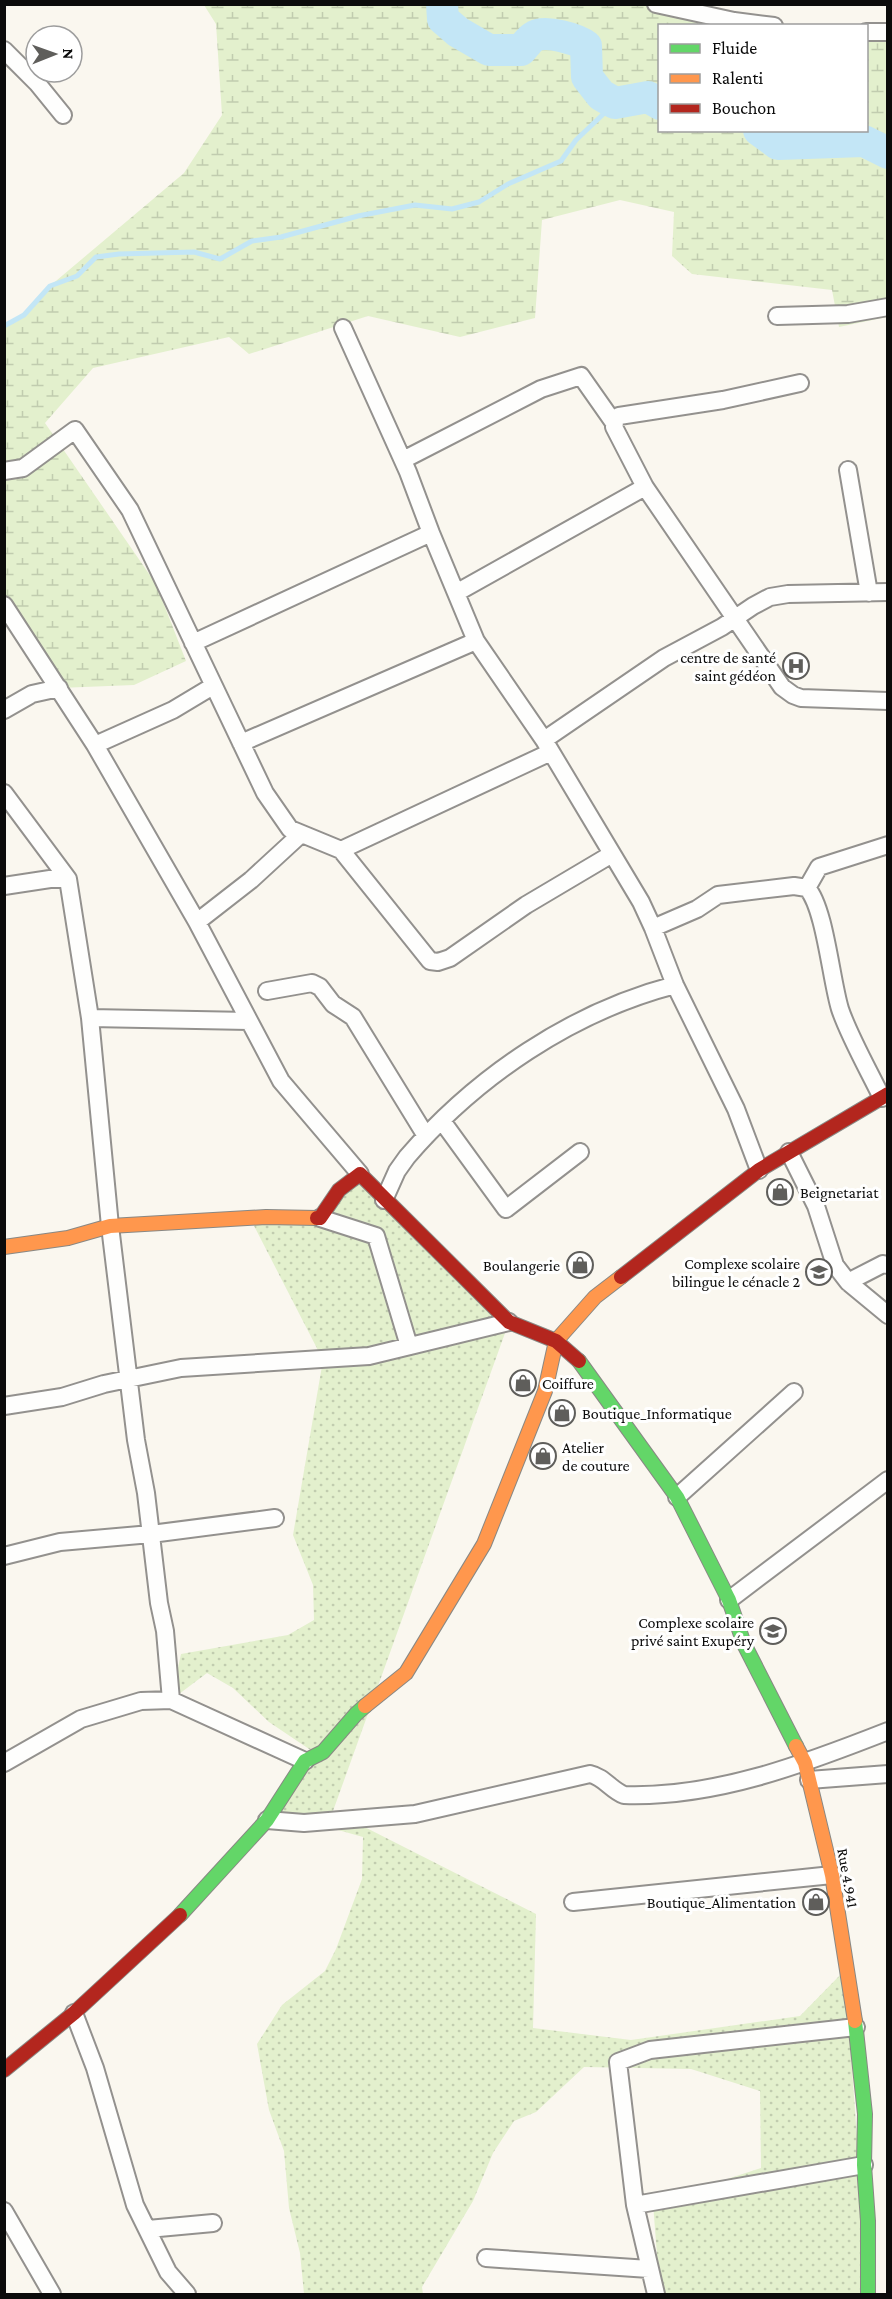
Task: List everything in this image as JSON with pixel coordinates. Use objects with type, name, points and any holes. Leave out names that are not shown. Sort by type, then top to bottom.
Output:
[{"type":"street","points":[[656,4],[758,24]]},
{"type":"street","points":[[868,32],[888,32]]},
{"type":"street","points":[[4,50],[37,83],[63,115]]},
{"type":"street","points":[[777,316],[848,314],[888,307]]},
{"type":"street","points":[[343,328],[403,460],[477,641],[548,746],[641,902],[675,985],[736,1109],[759,1170]]},
{"type":"street","points":[[403,460],[541,389],[581,376],[614,423],[645,487],[782,687],[793,695],[821,699],[888,701]]},
{"type":"street","points":[[614,423],[619,416],[723,400],[800,383]]},
{"type":"street","points":[[4,471],[23,468],[75,430],[130,510],[265,793],[284,823],[301,834],[341,850],[430,960],[438,962],[450,958],[526,905],[612,854]]},
{"type":"street","points":[[848,470],[869,593]]},
{"type":"street","points":[[456,593],[645,487]]},
{"type":"street","points":[[193,643],[431,533]]},
{"type":"street","points":[[341,850],[548,746],[664,658],[722,627],[770,597],[788,594],[888,592]]},
{"type":"street","points":[[4,605],[95,745],[197,922],[281,1082],[384,1200],[508,1322]]},
{"type":"street","points":[[241,743],[477,641]]},
{"type":"street","points":[[95,745],[173,710],[213,686]]},
{"type":"street","points":[[4,710],[32,694],[59,688]]},
{"type":"street","points":[[4,793],[68,879],[90,1018],[110,1226],[159,1603],[165,1631],[171,1700]]},
{"type":"street","points":[[197,922],[251,880],[301,834]]},
{"type":"street","points":[[807,888],[819,867],[888,844]]},
{"type":"street","points":[[4,886],[50,879],[68,879]]},
{"type":"street","points":[[4,2070],[74,2013],[192,1904],[267,1820],[305,1761],[323,1752],[356,1714],[405,1673],[484,1544],[545,1391],[556,1341],[595,1297],[759,1170],[885,1096],[840,1010],[819,913],[812,893],[807,888],[794,886],[718,895],[697,909],[653,928]]},
{"type":"street","points":[[267,992],[312,983],[320,987],[333,1004],[353,1017],[426,1136]]},
{"type":"street","points":[[384,1200],[397,1171],[426,1136],[485,1080],[552,1036],[621,1003],[648,992],[675,985]]},
{"type":"street","points":[[90,1018],[249,1021]]},
{"type":"street","points":[[442,1121],[506,1209],[580,1152]]},
{"type":"street","points":[[789,1152],[816,1206],[835,1265],[848,1282],[888,1315]]},
{"type":"street","points":[[320,1218],[339,1190],[360,1173]]},
{"type":"street","points":[[4,1247],[68,1238],[110,1226],[266,1217],[320,1218],[376,1236],[409,1346]]},
{"type":"street","points":[[848,1282],[883,1264],[888,1264]]},
{"type":"street","points":[[4,1406],[62,1396],[104,1384],[181,1368],[369,1356],[508,1322]]},
{"type":"street","name":"Rue 4.941","points":[[508,1322],[556,1341],[579,1361],[677,1497],[729,1600],[744,1644],[807,1772],[832,1875],[856,2027],[866,2114],[864,2165],[868,2222],[868,2295]]},
{"type":"street","points":[[677,1497],[794,1392]]},
{"type":"street","points":[[729,1600],[888,1480]]},
{"type":"street","points":[[4,1556],[60,1542],[151,1534],[276,1518]]},
{"type":"street","points":[[4,1762],[81,1719],[141,1701],[171,1700],[305,1761]]},
{"type":"street","points":[[807,1772],[888,1731]]},
{"type":"street","points":[[267,1820],[304,1823],[415,1814],[590,1774],[598,1775],[624,1795],[695,1791],[807,1772],[888,1774]]},
{"type":"street","points":[[573,1902],[832,1875]]},
{"type":"street","points":[[74,2013],[95,2068],[135,2205],[168,2272],[186,2295]]},
{"type":"street","points":[[656,2295],[634,2205],[618,2062],[650,2050],[856,2027]]},
{"type":"street","points":[[634,2205],[864,2165]]},
{"type":"street","points":[[4,2211],[52,2295]]},
{"type":"street","points":[[148,2229],[213,2223]]},
{"type":"street","points":[[486,2258],[649,2269]]},
{"type":"green space","points":[[656,4],[768,24],[658,24],[658,132],[868,132],[868,32],[887,32],[887,317],[839,327],[832,290],[692,274],[672,256],[674,212],[620,200],[542,220],[535,318],[460,337],[368,316],[249,354],[229,337],[93,368],[45,423],[156,584],[186,661],[134,685],[59,688],[5,613],[4,326],[24,315],[50,286],[184,173],[222,115],[216,24],[204,5]]},
{"type":"green space","points":[[360,1174],[509,1322],[333,1811],[536,1914],[533,2028],[631,2040],[800,2016],[845,1970],[868,2294],[660,2294],[653,2203],[761,2168],[760,2091],[691,2069],[584,2067],[536,2112],[514,2121],[493,2153],[473,2201],[422,2287],[423,2294],[304,2294],[300,2253],[289,2208],[284,2151],[269,2110],[257,2044],[282,2005],[325,1971],[336,1949],[362,1879],[363,1837],[267,1810],[315,1753],[269,1722],[233,1688],[207,1673],[171,1700],[181,1654],[288,1635],[314,1620],[313,1585],[293,1535],[323,1360],[250,1218],[319,1218]]},
{"type":"waterway","points":[[442,4],[443,19],[458,32],[489,50],[521,50],[531,39],[540,34],[561,36],[582,43],[586,46],[587,77],[601,95],[615,103],[648,97],[658,103]]},
{"type":"waterway","points":[[4,326],[24,315],[50,286],[77,276],[96,257],[119,254],[194,252],[220,259],[252,241],[281,237],[358,216],[415,205],[452,209],[479,202],[508,184],[561,161],[576,140],[615,103]]},
{"type":"waterway","points":[[762,132],[778,144],[864,141],[888,153]]},
{"type":"traffic: fast","points":[[579,1361],[677,1497],[729,1600],[744,1644],[796,1746]]},
{"type":"traffic: fast","points":[[180,1915],[267,1820],[305,1761],[323,1752],[365,1706]]},
{"type":"traffic: fast","points":[[855,2021],[865,2114],[864,2165],[868,2221],[868,2294]]},
{"type":"traffic: slow","points":[[4,1247],[68,1238],[110,1226],[266,1217],[317,1218]]},
{"type":"traffic: slow","points":[[365,1706],[406,1673],[484,1544],[545,1391],[556,1341],[595,1297],[621,1277]]},
{"type":"traffic: slow","points":[[796,1746],[805,1763],[832,1875],[855,2021]]},
{"type":"traffic: jam","points":[[621,1277],[759,1170],[888,1094]]},
{"type":"traffic: jam","points":[[317,1218],[320,1218],[339,1190],[360,1174],[509,1322],[556,1341],[579,1361]]},
{"type":"traffic: jam","points":[[4,2070],[74,2013],[180,1915]]},
{"type":"place","name":"centre de santé saint gédéon","points":[[796,666]]},
{"type":"place","name":"Beignetariat","points":[[780,1192]]},
{"type":"place","name":"Boulangerie","points":[[580,1265]]},
{"type":"place","name":"Complexe scolaire bilingue le cénacle 2","points":[[819,1272]]},
{"type":"place","name":"Coiffure","points":[[523,1383]]},
{"type":"place","name":"Boutique_Informatique","points":[[562,1413]]},
{"type":"place","name":"Atelier de couture","points":[[543,1456]]},
{"type":"place","name":"Complexe scolaire privé saint Exupéry","points":[[773,1631]]},
{"type":"place","name":"Boutique_Alimentation","points":[[816,1902]]}]
